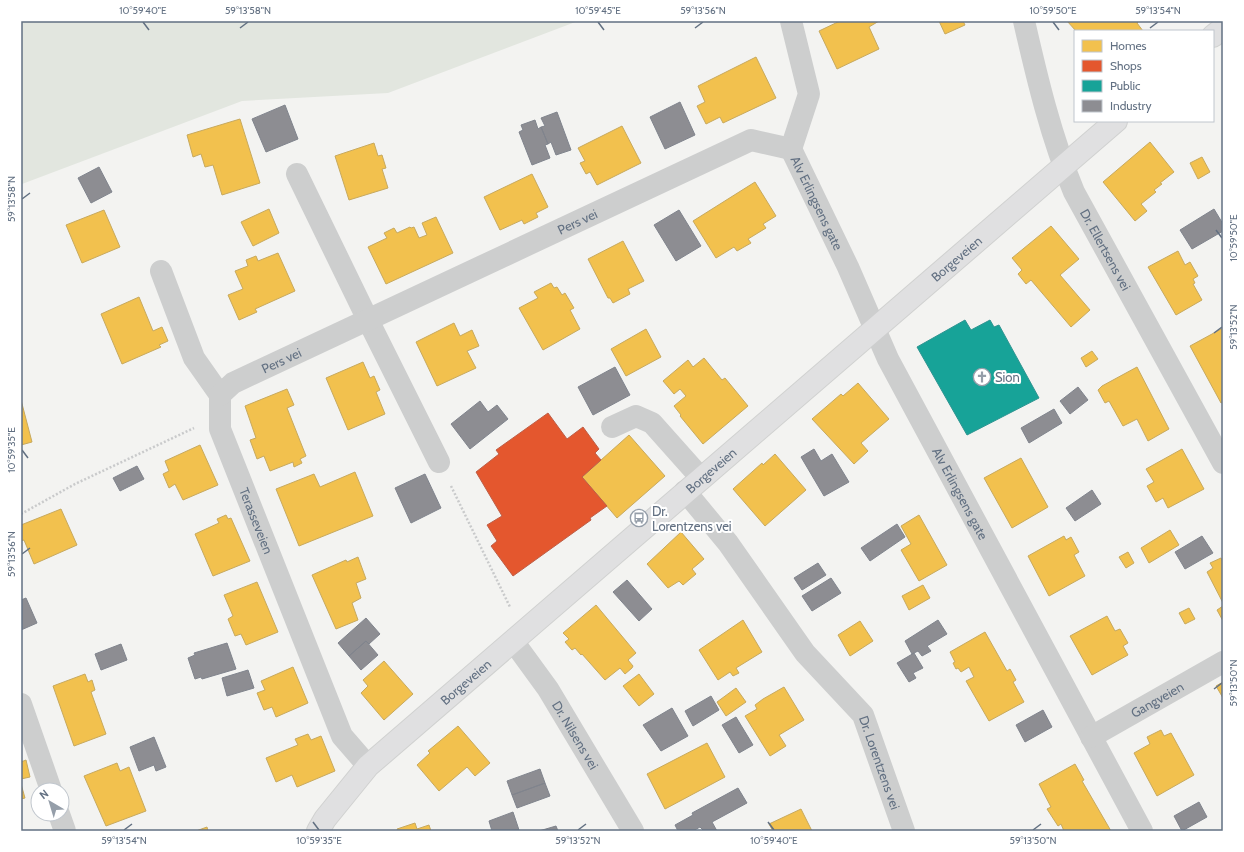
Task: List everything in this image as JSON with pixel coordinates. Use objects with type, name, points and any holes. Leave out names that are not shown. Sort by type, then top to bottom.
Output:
[{"type":"main road","points":[[1214,35],[1223,28]]},
{"type":"main road","name":"Borgeveien","points":[[318,831],[368,766],[519,637],[693,484],[1064,168],[1115,122]]},
{"type":"street","points":[[791,21],[809,94],[791,150]]},
{"type":"street","name":"Dr. Ellertsens vei","points":[[1024,21],[1064,168],[1074,192],[1223,463]]},
{"type":"street","name":"Pers vei","points":[[220,405],[233,383],[751,140],[791,150]]},
{"type":"street","name":"Alv Erlingsens gate","points":[[791,150],[848,267],[892,366],[1142,831]]},
{"type":"street","points":[[297,174],[368,320],[440,462]]},
{"type":"street","name":"Terasseveien","points":[[161,271],[194,358],[220,405],[220,429],[342,736],[368,766]]},
{"type":"street","name":"Dr. Lorentzens vei","points":[[612,427],[636,416],[652,423],[693,484],[728,543],[805,653],[863,715],[904,831]]},
{"type":"street","name":"Dr. Nilsens vei","points":[[519,637],[548,689],[633,831]]},
{"type":"street","name":"Gangveien","points":[[1091,737],[1223,662]]},
{"type":"street","points":[[21,704],[48,782]]},
{"type":"path","points":[[21,514],[220,405]]},
{"type":"path","points":[[440,462],[498,584],[519,637]]},
{"type":"shaded area","points":[[21,21],[578,21],[388,93],[242,101],[22,184]]},
{"type":"building: Homes","points":[[840,21],[879,21],[869,27],[879,49],[837,69],[819,31]]},
{"type":"building: Homes","points":[[939,21],[963,21],[965,25],[945,34]]},
{"type":"building: Homes","points":[[1067,21],[1139,21],[1137,23],[1142,30],[1075,30]]},
{"type":"building: Homes","points":[[756,57],[776,98],[723,123],[720,117],[706,124],[697,106],[705,102],[698,86]]},
{"type":"building: Homes","points":[[240,119],[260,183],[222,195],[213,165],[205,167],[201,154],[193,157],[187,135]]},
{"type":"building: Homes","points":[[622,126],[641,163],[597,185],[590,172],[586,174],[580,163],[585,161],[578,148]]},
{"type":"building: Homes","points":[[1150,142],[1174,172],[1160,183],[1162,184],[1154,190],[1156,192],[1141,204],[1147,211],[1135,221],[1103,182]]},
{"type":"building: Homes","points":[[374,143],[378,156],[382,155],[386,168],[382,169],[388,188],[349,200],[335,156]]},
{"type":"building: Homes","points":[[1202,157],[1210,172],[1198,179],[1190,163]]},
{"type":"building: Homes","points":[[532,174],[548,207],[536,213],[538,217],[524,224],[522,220],[500,230],[484,197]]},
{"type":"building: Homes","points":[[755,182],[776,216],[763,224],[766,228],[748,239],[751,243],[737,251],[734,247],[716,258],[693,221]]},
{"type":"building: Homes","points":[[269,209],[279,233],[253,246],[241,222]]},
{"type":"building: Homes","points":[[104,210],[120,247],[82,263],[66,225]]},
{"type":"building: Homes","points":[[436,217],[453,253],[386,284],[368,247],[387,238],[384,233],[394,228],[397,233],[410,227],[414,227],[419,238],[427,235],[422,223]]},
{"type":"building: Homes","points":[[1051,226],[1079,259],[1060,275],[1090,310],[1071,327],[1031,280],[1026,284],[1018,274],[1022,270],[1012,258]]},
{"type":"building: Homes","points":[[623,241],[644,281],[628,289],[630,294],[613,303],[610,298],[608,298],[588,259]]},
{"type":"building: Homes","points":[[1178,251],[1185,265],[1190,262],[1198,276],[1193,279],[1195,283],[1193,284],[1202,300],[1176,315],[1148,267]]},
{"type":"building: Homes","points":[[278,253],[295,291],[255,309],[257,312],[239,320],[228,295],[243,289],[235,271],[248,266],[246,260],[256,256],[258,261]]},
{"type":"building: Homes","points":[[551,283],[554,288],[557,287],[562,295],[565,293],[574,308],[570,310],[580,329],[543,350],[519,308],[538,298],[534,292]]},
{"type":"building: Homes","points":[[139,297],[153,331],[162,327],[168,341],[159,345],[161,347],[122,364],[101,314]]},
{"type":"building: Homes","points":[[454,323],[460,336],[472,330],[479,346],[467,351],[476,368],[437,386],[416,342]]},
{"type":"building: Homes","points":[[1223,328],[1223,402],[1221,403],[1190,346]]},
{"type":"building: Homes","points":[[646,329],[661,357],[626,376],[611,349]]},
{"type":"building: Homes","points":[[1092,351],[1098,359],[1086,367],[1081,358]]},
{"type":"building: Homes","points":[[704,358],[722,380],[725,378],[748,406],[703,444],[680,416],[681,415],[674,406],[686,396],[680,389],[674,394],[663,381],[688,360],[693,367]]},
{"type":"building: Homes","points":[[363,362],[370,378],[374,376],[380,390],[376,392],[385,414],[348,430],[326,378]]},
{"type":"building: Homes","points":[[1137,367],[1169,429],[1148,441],[1137,419],[1123,426],[1109,401],[1105,403],[1098,390],[1102,386]]},
{"type":"building: Homes","points":[[858,383],[889,419],[861,443],[868,451],[854,464],[812,419],[841,394],[843,396]]},
{"type":"building: Homes","points":[[287,389],[294,405],[287,408],[306,456],[300,459],[302,463],[294,467],[293,462],[270,471],[264,456],[257,459],[250,440],[256,438],[245,406]]},
{"type":"building: Homes","points":[[21,400],[32,442],[21,445]]},
{"type":"building: Homes","points":[[629,435],[665,476],[617,518],[582,477]]},
{"type":"building: Homes","points":[[200,445],[218,485],[183,500],[175,484],[169,488],[163,474],[169,471],[165,461]]},
{"type":"building: Homes","points":[[1182,449],[1204,489],[1168,508],[1163,498],[1156,502],[1147,486],[1154,482],[1146,469]]},
{"type":"building: Homes","points":[[775,454],[806,490],[765,526],[733,489],[762,463],[763,465]]},
{"type":"building: Homes","points":[[1021,458],[1048,507],[1012,528],[984,478]]},
{"type":"building: Homes","points":[[355,472],[373,516],[299,546],[276,489],[314,474],[320,487]]},
{"type":"building: Homes","points":[[61,509],[77,545],[34,564],[24,540],[21,541],[21,525]]},
{"type":"building: Homes","points":[[226,515],[228,519],[231,518],[250,561],[213,576],[195,534],[219,523],[217,519]]},
{"type":"building: Homes","points":[[919,515],[947,565],[919,581],[901,550],[911,544],[901,526]]},
{"type":"building: Homes","points":[[1170,530],[1179,545],[1149,563],[1141,548]]},
{"type":"building: Homes","points":[[681,532],[704,559],[692,569],[696,574],[683,585],[679,581],[668,588],[647,564]]},
{"type":"building: Homes","points":[[1064,536],[1066,540],[1071,537],[1079,552],[1074,555],[1085,576],[1049,596],[1028,556]]},
{"type":"building: Homes","points":[[1128,552],[1134,563],[1126,568],[1119,557]]},
{"type":"building: Homes","points":[[358,557],[366,579],[356,583],[361,598],[352,603],[358,620],[336,629],[312,575],[346,560],[347,562]]},
{"type":"building: Homes","points":[[1221,558],[1223,562],[1223,603],[1207,572],[1213,568],[1210,563]]},
{"type":"building: Homes","points":[[257,582],[278,632],[246,645],[241,634],[235,636],[228,619],[233,616],[224,595]]},
{"type":"building: Homes","points":[[923,585],[930,598],[909,610],[902,596]]},
{"type":"building: Homes","points":[[596,605],[636,653],[628,660],[633,666],[632,668],[625,674],[620,668],[605,680],[582,654],[581,655],[575,648],[572,650],[565,642],[569,639],[563,633]]},
{"type":"building: Homes","points":[[1223,606],[1223,621],[1217,610]]},
{"type":"building: Homes","points":[[1189,608],[1195,619],[1185,624],[1179,613]]},
{"type":"building: Homes","points":[[1107,616],[1115,631],[1120,629],[1128,643],[1123,646],[1128,655],[1092,675],[1070,636]]},
{"type":"building: Homes","points":[[743,620],[762,652],[736,668],[739,673],[733,676],[730,672],[718,680],[699,650]]},
{"type":"building: Homes","points":[[860,621],[873,641],[850,656],[838,635]]},
{"type":"building: Homes","points":[[985,632],[1007,671],[1010,669],[1016,680],[1013,682],[1024,702],[989,721],[966,681],[974,677],[969,667],[961,672],[958,668],[956,669],[953,663],[955,662],[950,652]]},
{"type":"building: Homes","points":[[384,661],[413,694],[384,720],[361,693],[368,686],[363,680]]},
{"type":"building: Homes","points":[[293,667],[308,703],[276,717],[272,707],[264,710],[257,693],[265,690],[261,681]]},
{"type":"building: Homes","points":[[85,674],[88,682],[92,680],[95,690],[91,692],[106,734],[74,746],[53,686]]},
{"type":"building: Homes","points":[[639,674],[654,694],[639,706],[623,686]]},
{"type":"building: Homes","points":[[1223,682],[1223,698],[1216,686]]},
{"type":"building: Homes","points":[[784,687],[804,720],[779,735],[786,746],[770,756],[745,716],[757,709],[755,705],[763,699]]},
{"type":"building: Homes","points":[[736,688],[746,702],[726,716],[717,702]]},
{"type":"building: Homes","points":[[458,726],[490,763],[475,776],[467,767],[439,791],[417,765],[430,753],[428,751]]},
{"type":"building: Homes","points":[[1161,730],[1164,736],[1171,733],[1194,775],[1157,796],[1134,753],[1150,744],[1147,737]]},
{"type":"building: Homes","points":[[308,734],[311,740],[321,736],[335,771],[297,787],[292,775],[276,782],[266,758],[298,745],[295,739]]},
{"type":"building: Homes","points":[[707,743],[725,777],[665,809],[647,774]]},
{"type":"building: Homes","points":[[26,760],[30,777],[21,779],[21,762]]},
{"type":"building: Homes","points":[[117,763],[120,771],[129,767],[146,811],[106,826],[84,776]]},
{"type":"building: Homes","points":[[1075,764],[1084,780],[1082,781],[1111,831],[1064,831],[1061,824],[1058,826],[1047,809],[1051,807],[1039,784]]},
{"type":"building: Homes","points":[[21,784],[25,798],[21,799]]},
{"type":"building: Homes","points":[[801,809],[812,831],[773,831],[769,824]]},
{"type":"building: Homes","points":[[415,823],[417,829],[429,825],[431,831],[398,831],[397,829]]},
{"type":"building: Homes","points":[[207,827],[208,831],[196,831]]},
{"type":"building: Shops","points":[[548,413],[567,439],[583,427],[599,449],[595,453],[601,460],[582,477],[607,506],[590,518],[591,520],[513,576],[491,546],[497,541],[487,525],[502,516],[476,472],[499,454],[496,450]]},
{"type":"building: Public","name":"Sion","points":[[965,320],[971,330],[990,320],[994,327],[999,325],[1039,398],[967,435],[917,347]]},
{"type":"building: Industry","points":[[680,102],[695,135],[665,149],[650,117]]},
{"type":"building: Industry","points":[[285,105],[298,139],[266,152],[252,119]]},
{"type":"building: Industry","points":[[557,112],[571,150],[556,155],[551,142],[548,144],[541,127],[545,126],[541,118]]},
{"type":"building: Industry","points":[[535,120],[538,129],[541,127],[548,144],[545,145],[550,158],[532,165],[519,132],[523,130],[521,125]]},
{"type":"building: Industry","points":[[99,167],[112,192],[91,203],[78,178]]},
{"type":"building: Industry","points":[[1214,209],[1223,224],[1223,231],[1192,249],[1180,230]]},
{"type":"building: Industry","points":[[679,210],[701,246],[676,261],[654,225]]},
{"type":"building: Industry","points":[[615,367],[630,395],[593,415],[578,387]]},
{"type":"building: Industry","points":[[1078,387],[1088,400],[1070,414],[1060,401]]},
{"type":"building: Industry","points":[[480,401],[488,412],[497,405],[508,419],[470,449],[451,424]]},
{"type":"building: Industry","points":[[1054,409],[1062,423],[1029,443],[1021,428]]},
{"type":"building: Industry","points":[[814,449],[821,461],[832,454],[849,482],[824,496],[801,457]]},
{"type":"building: Industry","points":[[137,466],[144,479],[120,491],[113,478]]},
{"type":"building: Industry","points":[[425,474],[441,508],[411,523],[395,488]]},
{"type":"building: Industry","points":[[1092,490],[1101,504],[1075,521],[1066,508]]},
{"type":"building: Industry","points":[[897,524],[905,537],[870,561],[861,548]]},
{"type":"building: Industry","points":[[1202,536],[1213,553],[1185,569],[1175,552]]},
{"type":"building: Industry","points":[[818,563],[826,575],[802,590],[794,578]]},
{"type":"building: Industry","points":[[831,578],[841,593],[812,611],[802,596]]},
{"type":"building: Industry","points":[[627,580],[652,609],[639,621],[613,592]]},
{"type":"building: Industry","points":[[26,598],[37,623],[21,630],[21,600]]},
{"type":"building: Industry","points":[[366,618],[380,634],[369,644],[366,641],[349,656],[338,643]]},
{"type":"building: Industry","points":[[938,620],[947,634],[927,646],[931,651],[922,656],[918,651],[912,654],[905,641]]},
{"type":"building: Industry","points":[[366,641],[378,655],[361,670],[349,656]]},
{"type":"building: Industry","points":[[227,643],[236,669],[202,679],[201,677],[195,679],[188,658],[195,655],[194,653]]},
{"type":"building: Industry","points":[[121,644],[127,660],[101,670],[95,654]]},
{"type":"building: Industry","points":[[914,653],[923,668],[913,673],[916,678],[909,682],[897,663]]},
{"type":"building: Industry","points":[[248,670],[254,688],[227,696],[222,678]]},
{"type":"building: Industry","points":[[711,696],[719,710],[693,726],[685,711]]},
{"type":"building: Industry","points":[[672,708],[688,736],[661,751],[643,725]]},
{"type":"building: Industry","points":[[1043,710],[1052,727],[1025,742],[1016,725]]},
{"type":"building: Industry","points":[[736,717],[753,745],[739,753],[722,725]]},
{"type":"building: Industry","points":[[154,737],[166,767],[156,771],[154,765],[139,771],[130,747]]},
{"type":"building: Industry","points":[[540,769],[545,783],[512,795],[507,781]]},
{"type":"building: Industry","points":[[545,783],[550,796],[517,808],[512,795]]},
{"type":"building: Industry","points":[[738,788],[747,803],[712,822],[717,831],[704,831],[700,827],[693,831],[678,831],[675,825],[693,815],[692,813]]},
{"type":"building: Industry","points":[[1199,802],[1207,817],[1182,831],[1174,816]]},
{"type":"building: Industry","points":[[513,812],[519,830],[492,831],[489,821]]},
{"type":"building: Industry","points":[[556,826],[558,831],[539,831]]},
{"type":"place","name":"Sion","points":[[982,377]]},
{"type":"place","name":"Dr. Lorentzens vei","points":[[639,518]]}]
